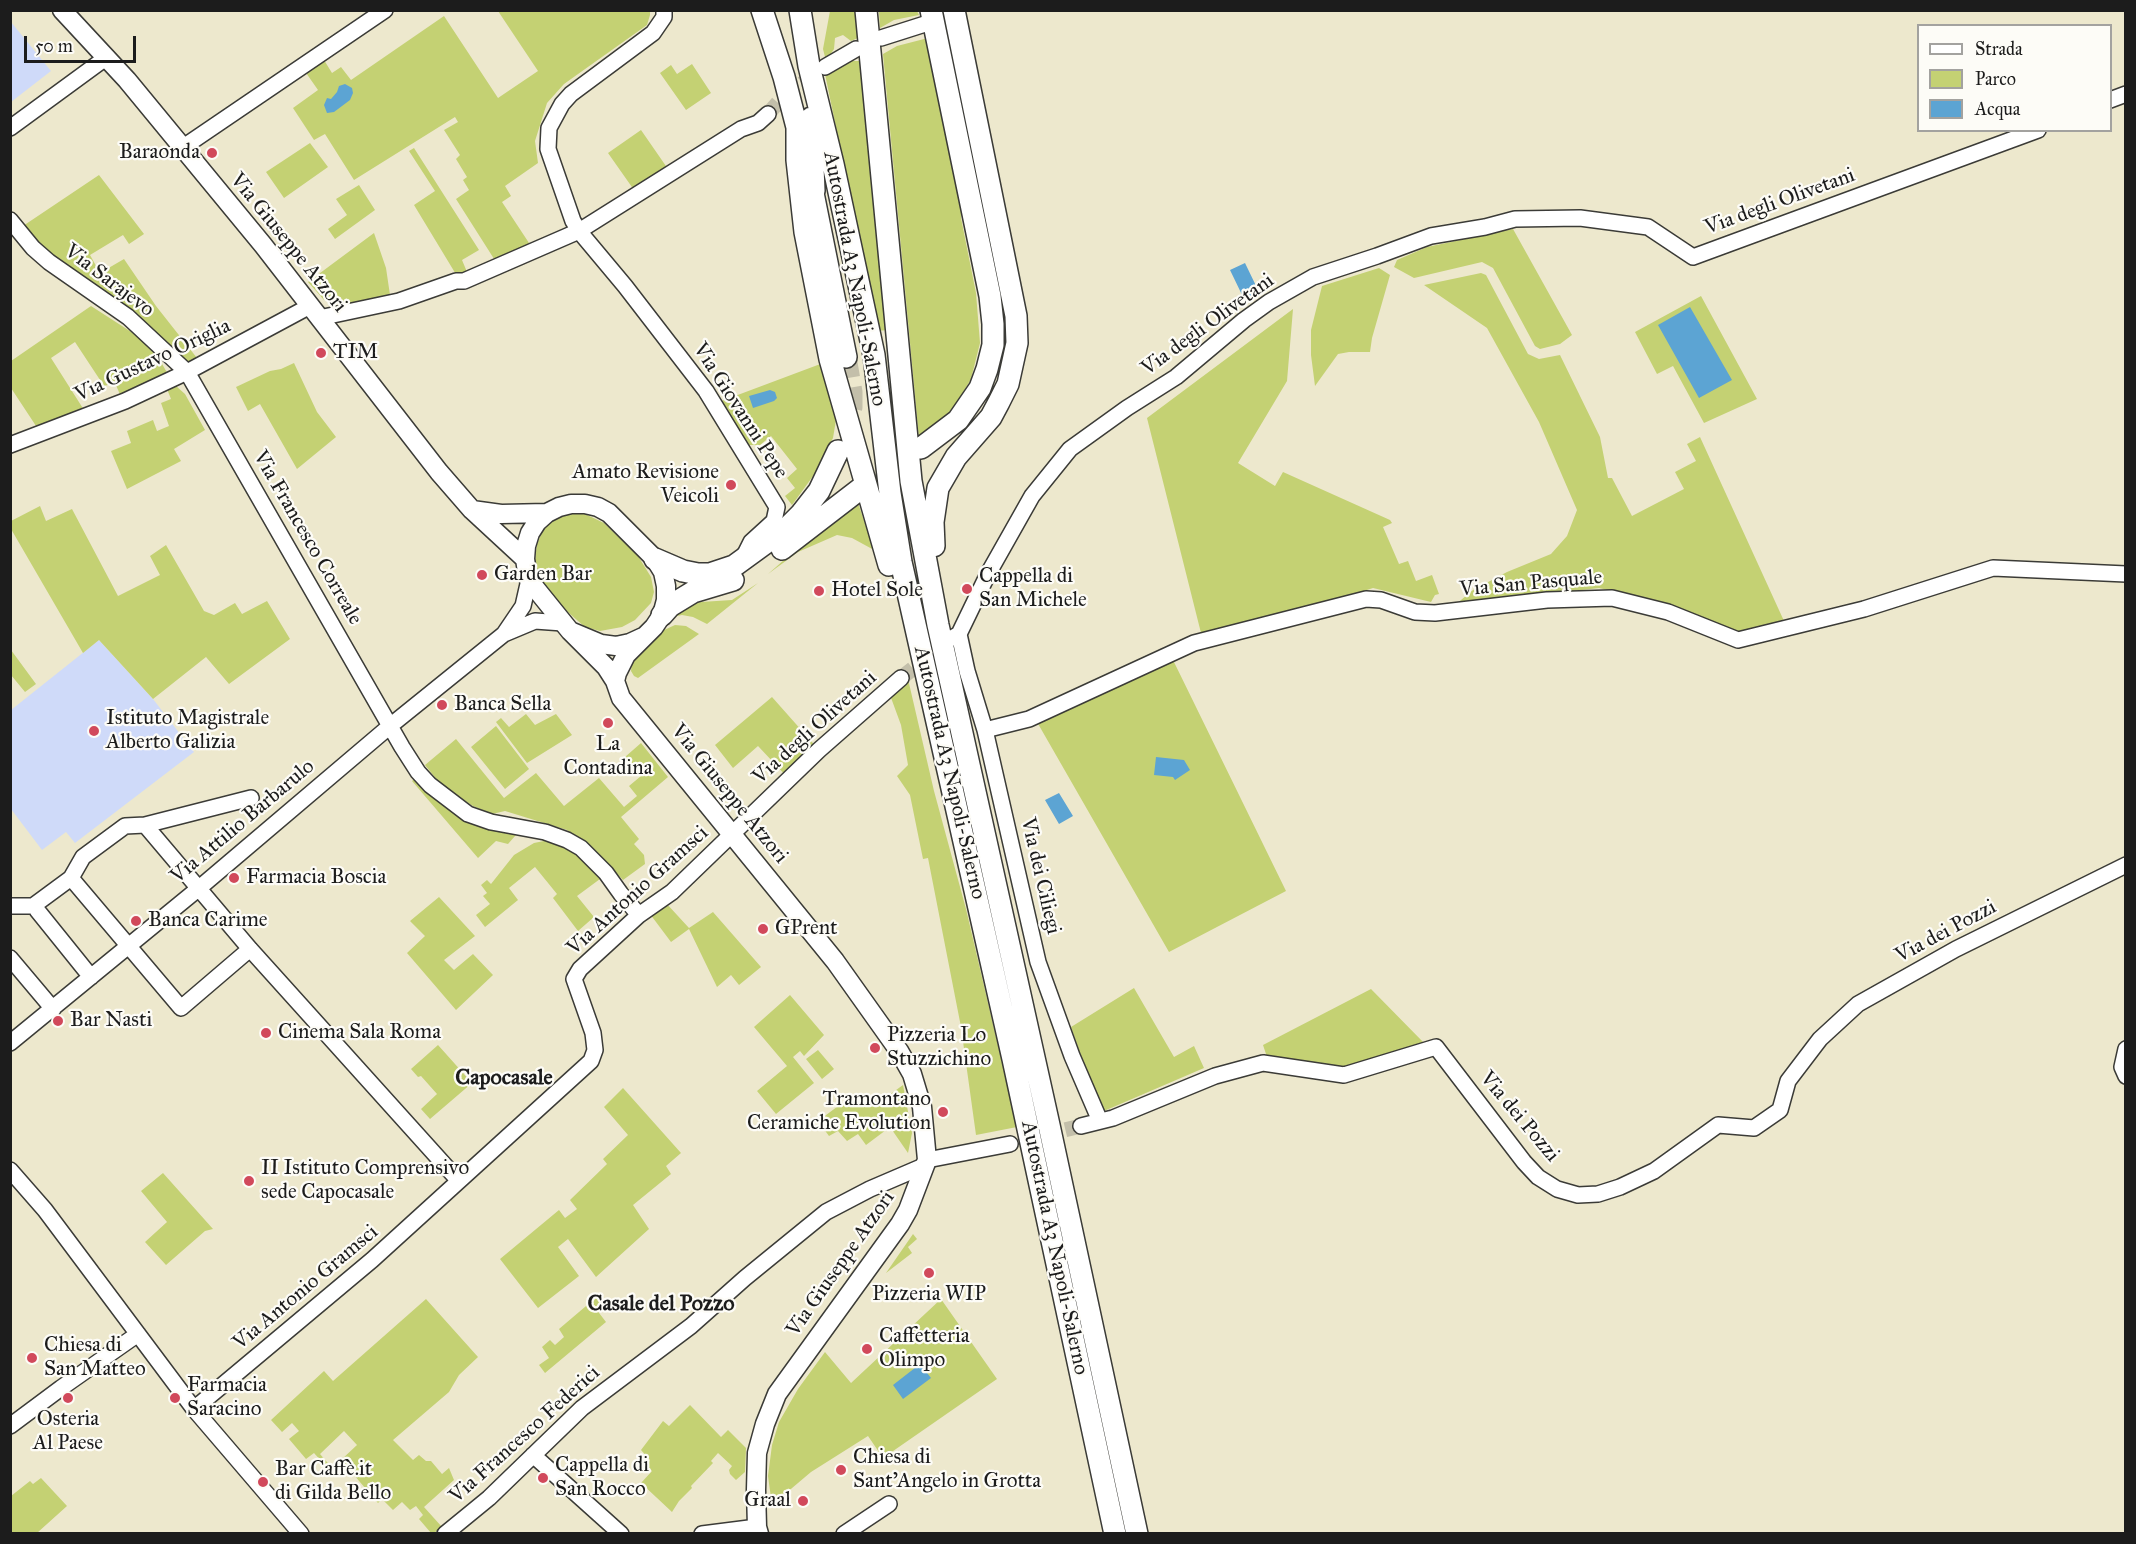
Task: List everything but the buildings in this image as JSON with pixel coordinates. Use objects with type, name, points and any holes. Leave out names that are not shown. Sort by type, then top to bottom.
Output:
[{"type":"highway","points":[[762,10],[784,77],[814,191],[846,357]]},
{"type":"highway","name":"Autostrada A3 Napoli-Salerno","points":[[800,10],[817,66],[833,164],[872,346],[901,562],[1054,1242],[1115,1533]]},
{"type":"highway","name":"Autostrada A3 Napoli-Salerno","points":[[866,10],[911,481],[950,632],[1049,1125],[1137,1533]]},
{"type":"highway","points":[[950,632],[938,585],[933,522],[938,488],[956,457],[991,417],[1008,384],[1017,343],[1016,316],[961,11]]},
{"type":"highway","points":[[921,448],[958,420],[969,407],[980,388],[993,345],[990,296],[928,17]]},
{"type":"highway","points":[[814,191],[817,66]]},
{"type":"highway","points":[[796,127],[797,160],[805,232],[830,359],[882,536],[919,694],[936,755],[965,842]]},
{"type":"highway","points":[[655,559],[683,571],[698,574],[723,571],[743,561],[801,514],[819,491],[838,451]]},
{"type":"highway","points":[[662,615],[682,597],[742,576],[758,567],[860,489]]},
{"type":"main road","name":"Via Giuseppe Atzori","points":[[62,10],[107,57],[263,246],[439,472],[472,510],[526,565],[532,584],[566,627],[606,667],[615,681],[621,698],[835,961],[899,1051],[912,1074],[922,1107],[927,1162],[912,1203],[900,1224],[777,1394],[757,1453],[758,1530]]},
{"type":"main road","points":[[526,565],[526,546],[537,522],[547,513],[571,504],[598,507],[609,513],[655,559],[663,572],[666,586],[666,600],[662,615],[654,627],[622,661],[615,681]]},
{"type":"main road","points":[[472,510],[501,514],[547,513]]},
{"type":"main road","name":"Via Giuseppe Atzori","points":[[566,627],[601,644],[608,645],[630,643],[643,637]]},
{"type":"street","points":[[182,148],[385,10]]},
{"type":"street","name":"Via Giovanni Pepe","points":[[664,10],[664,17],[653,33],[571,94],[552,120],[547,138],[550,157],[579,231],[626,286],[706,391],[777,507],[774,521],[751,542],[743,561]]},
{"type":"street","points":[[881,38],[928,17]]},
{"type":"street","points":[[817,66],[856,49]]},
{"type":"street","points":[[10,128],[107,57]]},
{"type":"street","name":"Via Gustavo Origlia","points":[[10,445],[93,414],[315,312],[399,301],[456,281],[464,281],[579,231],[741,129],[758,123],[768,114]]},
{"type":"street","name":"Via degli Olivetani","points":[[950,632],[993,565],[1032,496],[1070,449],[1127,408],[1176,377],[1269,302],[1313,277],[1431,236],[1485,227],[1515,219],[1580,218],[1648,228],[1693,256],[2032,132]]},
{"type":"street","name":"Via Sarajevo","points":[[10,220],[33,248],[49,262],[128,317],[187,372]]},
{"type":"street","name":"Via Francesco Correale","points":[[187,372],[415,768],[451,802],[468,814],[491,822],[545,832],[581,848],[606,873],[639,915]]},
{"type":"street","name":"Via Attilio Barbarulo","points":[[504,634],[523,606],[528,584],[526,565]]},
{"type":"street","name":"Via San Pasquale","points":[[985,730],[1029,719],[1194,643],[1366,599],[1381,600],[1415,612],[1435,613],[1548,600],[1611,598],[1668,612],[1738,640],[1864,609],[1994,568],[2126,574]]},
{"type":"street","name":"Via Attilio Barbarulo","points":[[10,1043],[198,889],[390,726],[504,634],[535,621],[566,627]]},
{"type":"street","name":"Via dei Ciliegi","points":[[950,632],[964,662],[985,730],[1038,962],[1072,1056],[1100,1121]]},
{"type":"street","name":"Via degli Olivetani","points":[[732,833],[819,750],[901,678]]},
{"type":"street","points":[[10,906],[33,906],[71,878],[83,857],[125,826],[145,825],[251,798]]},
{"type":"street","points":[[145,825],[250,949],[459,1181]]},
{"type":"street","name":"Via Antonio Gramsci","points":[[194,1409],[372,1260],[591,1061],[595,1050],[593,1033],[574,979],[580,969],[639,915],[672,892],[732,833]]},
{"type":"street","name":"Via dei Pozzi","points":[[1081,1126],[1113,1118],[1215,1076],[1263,1062],[1344,1075],[1436,1047],[1538,1177],[1557,1189],[1578,1195],[1598,1194],[1620,1187],[1654,1171],[1718,1125],[1754,1128],[1780,1110],[1788,1081],[1820,1039],[1858,1004],[1956,949],[2126,865]]},
{"type":"street","points":[[71,878],[181,1008],[250,949]]},
{"type":"street","points":[[37,910],[91,977]]},
{"type":"street","points":[[10,958],[53,1009]]},
{"type":"street","points":[[2126,1049],[2122,1067],[2126,1076]]},
{"type":"street","points":[[927,1162],[1010,1144]]},
{"type":"street","name":"Via Francesco Federici","points":[[445,1533],[489,1498],[582,1408],[691,1326],[745,1278],[826,1212],[927,1162]]},
{"type":"street","points":[[10,1170],[45,1210],[194,1409],[301,1533]]},
{"type":"street","points":[[10,1426],[138,1334]]},
{"type":"street","points":[[533,1455],[621,1533]]},
{"type":"street","points":[[844,1533],[889,1504]]},
{"type":"street","points":[[702,1533],[758,1530]]},
{"type":"shaded area","points":[[11,22],[51,71],[10,102]]},
{"type":"shaded area","name":"Istituto Magistrale Alberto Galizia","points":[[99,640],[153,699],[194,752],[75,843],[66,832],[42,850],[11,809],[11,710]]},
{"type":"green space","points":[[498,11],[650,11],[650,15],[647,25],[564,84],[547,103],[535,141],[538,163],[505,186],[511,196],[502,202],[531,246],[496,262],[456,199],[469,190],[463,180],[467,177],[456,159],[460,155],[444,130],[458,122],[455,117],[354,180],[325,134],[314,140],[293,108],[318,90],[304,70],[324,60],[332,73],[341,67],[351,80],[444,16],[498,98],[538,71]]},
{"type":"green space","points":[[830,11],[856,11],[858,38],[851,41],[843,35],[835,38],[834,49],[826,61],[823,49]]},
{"type":"green space","points":[[879,11],[917,11],[919,15],[894,20],[880,28]]},
{"type":"green space","points":[[928,38],[962,196],[961,218],[976,293],[980,343],[971,379],[953,410],[919,439],[883,54],[897,46]]},
{"type":"green space","points":[[843,61],[861,61],[887,330],[878,331],[825,74]]},
{"type":"green space","points":[[692,64],[711,93],[686,110],[660,73],[671,65],[677,74]]},
{"type":"green space","points":[[641,130],[668,169],[634,190],[608,153]]},
{"type":"green space","points":[[310,143],[328,167],[284,198],[266,172]]},
{"type":"green space","points":[[414,148],[479,250],[462,260],[467,272],[457,276],[414,205],[435,191],[409,151]]},
{"type":"green space","points":[[99,175],[144,234],[129,244],[123,235],[90,255],[100,273],[124,259],[156,306],[197,358],[181,367],[17,230]]},
{"type":"green space","points":[[359,185],[375,210],[335,239],[328,229],[347,215],[336,199]]},
{"type":"green space","points":[[1513,229],[1572,335],[1560,344],[1540,349],[1535,346],[1493,268],[1482,262],[1414,278],[1394,267],[1397,260],[1427,247]]},
{"type":"green space","points":[[374,233],[386,268],[390,295],[343,305],[324,300],[308,282]]},
{"type":"green space","points":[[1379,268],[1390,275],[1370,352],[1338,354],[1315,386],[1311,330],[1322,286]]},
{"type":"green space","points":[[1481,273],[1486,275],[1528,354],[1539,359],[1560,355],[1600,437],[1608,478],[1612,478],[1632,516],[1684,489],[1675,472],[1696,461],[1687,444],[1700,437],[1784,621],[1739,632],[1668,604],[1599,588],[1455,605],[1473,590],[1507,572],[1551,554],[1567,536],[1577,510],[1539,422],[1487,328],[1424,285]]},
{"type":"green space","points":[[1701,296],[1757,399],[1704,423],[1673,366],[1657,374],[1635,332]]},
{"type":"green space","points":[[91,306],[136,335],[154,350],[169,376],[122,399],[115,383],[104,386],[75,342],[51,358],[84,410],[38,429],[11,388],[11,361]]},
{"type":"green space","points":[[1293,309],[1287,381],[1238,463],[1275,486],[1283,472],[1390,520],[1392,523],[1383,527],[1399,564],[1408,561],[1416,581],[1432,575],[1439,594],[1435,595],[1431,602],[1373,588],[1321,605],[1201,633],[1147,418]]},
{"type":"green space","points":[[294,363],[317,412],[336,437],[297,469],[260,404],[248,411],[236,387]]},
{"type":"green space","points":[[823,363],[836,420],[833,438],[816,472],[792,505],[785,496],[795,488],[787,478],[797,469],[771,436],[760,445],[746,445],[719,402]]},
{"type":"green space","points":[[176,386],[185,394],[205,430],[174,449],[181,461],[127,489],[111,451],[131,443],[127,431],[153,420],[157,431],[169,426],[161,403],[171,399],[167,389]]},
{"type":"green space","points":[[856,497],[874,550],[852,538],[837,535],[798,552],[768,574]]},
{"type":"green space","points":[[40,506],[46,521],[72,509],[118,596],[160,575],[150,556],[166,545],[204,611],[214,615],[235,603],[242,614],[267,601],[290,639],[229,684],[206,657],[153,699],[99,640],[83,653],[11,529],[11,521]]},
{"type":"green space","points":[[570,512],[583,513],[604,523],[638,556],[651,577],[654,592],[651,603],[635,620],[622,627],[600,631],[585,627],[563,608],[537,576],[535,560],[537,544],[543,530],[551,521]]},
{"type":"green space","points":[[758,583],[707,624],[693,617],[682,615],[668,618],[684,606],[701,602],[732,600]]},
{"type":"green space","points":[[675,625],[686,626],[699,634],[638,678],[634,676],[631,671],[632,662],[662,631]]},
{"type":"green space","points":[[11,650],[36,684],[25,692],[11,675]]},
{"type":"green space","points":[[1173,660],[1286,891],[1169,952],[1037,722]]},
{"type":"green space","points":[[908,679],[934,791],[966,909],[1017,1127],[976,1135],[961,1027],[928,858],[923,859],[910,795],[897,776],[908,765],[901,725],[890,695]]},
{"type":"green space","points":[[772,697],[819,750],[789,779],[758,746],[733,768],[715,745]]},
{"type":"green space","points":[[526,714],[535,725],[556,714],[572,735],[527,763],[496,722],[501,718],[509,727]]},
{"type":"green space","points":[[496,726],[529,769],[505,789],[471,747]]},
{"type":"green space","points":[[456,739],[504,798],[536,773],[564,806],[599,778],[624,807],[637,796],[629,786],[641,776],[625,757],[641,743],[668,777],[621,817],[639,839],[634,844],[644,855],[645,864],[623,880],[594,849],[567,830],[505,811],[492,814],[456,795],[437,780],[425,765]]},
{"type":"green space","points":[[420,774],[451,802],[522,828],[508,844],[496,841],[478,858],[412,781]]},
{"type":"green space","points":[[544,841],[564,845],[576,852],[600,879],[577,896],[594,917],[578,931],[553,898],[557,894],[535,867],[509,888],[518,900],[485,927],[476,915],[490,904],[483,896],[487,893],[481,885],[487,880],[491,884],[514,855],[534,843]]},
{"type":"green space","points":[[439,897],[475,936],[444,960],[454,970],[473,954],[493,975],[456,1010],[407,953],[425,936],[410,921]]},
{"type":"green space","points":[[666,903],[689,928],[713,912],[761,967],[739,985],[731,975],[717,987],[689,929],[671,942],[650,914]]},
{"type":"green space","points":[[1134,988],[1174,1057],[1194,1046],[1204,1068],[1104,1111],[1071,1027]]},
{"type":"green space","points":[[1371,989],[1425,1044],[1344,1069],[1267,1057],[1263,1045]]},
{"type":"green space","points":[[790,995],[824,1035],[804,1056],[800,1051],[793,1057],[814,1083],[776,1114],[757,1091],[787,1066],[754,1027]]},
{"type":"green space","points":[[438,1045],[472,1083],[430,1119],[421,1109],[437,1094],[421,1076],[418,1077],[411,1069]]},
{"type":"green space","points":[[818,1050],[834,1069],[822,1079],[806,1059]]},
{"type":"green space","points":[[903,1085],[912,1133],[908,1153],[890,1127],[866,1145],[858,1134],[847,1141],[838,1131],[829,1136],[818,1121],[853,1095],[862,1107],[871,1101],[874,1106]]},
{"type":"green space","points":[[623,1088],[681,1153],[666,1166],[671,1174],[633,1205],[649,1229],[596,1277],[568,1239],[558,1247],[579,1276],[538,1308],[500,1259],[559,1210],[565,1218],[577,1209],[570,1200],[607,1164],[603,1159],[628,1135],[604,1107]]},
{"type":"green space","points":[[163,1173],[213,1229],[205,1231],[166,1265],[145,1242],[167,1222],[141,1191]]},
{"type":"green space","points":[[913,1234],[917,1239],[908,1247],[912,1253],[886,1273]]},
{"type":"green space","points":[[599,1295],[604,1302],[596,1309],[606,1322],[545,1373],[539,1365],[549,1358],[542,1347],[550,1340],[555,1345],[564,1337],[559,1329]]},
{"type":"green space","points":[[426,1299],[478,1357],[459,1375],[449,1392],[393,1440],[413,1460],[419,1455],[426,1461],[431,1461],[442,1474],[449,1468],[454,1480],[424,1507],[442,1527],[434,1533],[431,1533],[419,1519],[423,1515],[416,1506],[410,1510],[402,1502],[393,1510],[382,1499],[378,1503],[341,1460],[357,1445],[344,1431],[320,1454],[333,1469],[330,1471],[314,1453],[306,1459],[289,1439],[299,1431],[292,1423],[282,1432],[271,1420],[324,1371],[333,1381]]},
{"type":"green space","points":[[941,1299],[997,1379],[883,1458],[868,1436],[811,1472],[772,1505],[768,1476],[772,1445],[779,1422],[798,1389],[825,1352],[851,1383]]},
{"type":"green space","points":[[690,1405],[721,1437],[728,1430],[746,1448],[745,1472],[736,1480],[730,1474],[729,1470],[732,1466],[718,1453],[711,1461],[713,1463],[691,1486],[692,1488],[672,1512],[641,1483],[652,1471],[646,1465],[650,1460],[641,1450],[663,1421],[669,1426]]},
{"type":"green space","points":[[41,1478],[67,1506],[37,1533],[11,1533],[11,1496],[30,1481],[33,1484]]},
{"type":"water","points":[[345,84],[352,88],[353,93],[350,100],[334,112],[327,113],[324,105],[327,98],[331,99],[339,86]]},
{"type":"water","points":[[1245,263],[1259,292],[1244,299],[1230,270]]},
{"type":"water","points":[[1690,307],[1732,380],[1699,398],[1658,325]]},
{"type":"water","points":[[770,390],[775,392],[777,398],[753,408],[749,396]]},
{"type":"water","points":[[1156,757],[1184,760],[1190,770],[1175,780],[1173,777],[1154,775]]},
{"type":"water","points":[[1059,793],[1073,816],[1059,824],[1045,800]]},
{"type":"water","points":[[920,1364],[931,1378],[903,1399],[893,1385]]},
{"type":"tunnel","points":[[768,114],[781,99],[818,72]]},
{"type":"tunnel","points":[[846,357],[852,392],[852,407],[848,424]]},
{"type":"tunnel","points":[[901,678],[929,656]]},
{"type":"tunnel","points":[[1043,1135],[1081,1126]]},
{"type":"place","name":"Baraonda","points":[[212,153]]},
{"type":"place","name":"TIM","points":[[321,353]]},
{"type":"place","name":"Amato Revisione Veicoli","points":[[731,485]]},
{"type":"place","name":"Garden Bar","points":[[482,575]]},
{"type":"place","name":"Cappella di San Michele","points":[[967,589]]},
{"type":"place","name":"Hotel Sole","points":[[819,591]]},
{"type":"place","name":"Banca Sella","points":[[442,705]]},
{"type":"place","name":"La Contadina","points":[[608,723]]},
{"type":"place","name":"Istituto Magistrale Alberto Galizia","points":[[94,731]]},
{"type":"place","name":"Farmacia Boscia","points":[[234,878]]},
{"type":"place","name":"Banca Carime","points":[[136,921]]},
{"type":"place","name":"GPrent","points":[[763,929]]},
{"type":"place","name":"Bar Nasti","points":[[58,1021]]},
{"type":"place","name":"Cinema Sala Roma","points":[[266,1033]]},
{"type":"place","name":"Pizzeria Lo Stuzzichino","points":[[875,1048]]},
{"type":"place","name":"Tramontano Ceramiche Evolution","points":[[943,1112]]},
{"type":"place","name":"II Istituto Comprensivo sede Capocasale","points":[[249,1181]]},
{"type":"place","name":"Pizzeria WIP","points":[[929,1273]]},
{"type":"place","name":"Caffetteria Olimpo","points":[[867,1349]]},
{"type":"place","name":"Chiesa di San Matteo","points":[[32,1358]]},
{"type":"place","name":"Osteria Al Paese","points":[[68,1398]]},
{"type":"place","name":"Farmacia Saracino","points":[[175,1398]]},
{"type":"place","name":"Chiesa di Sant'Angelo in Grotta","points":[[841,1470]]},
{"type":"place","name":"Cappella di San Rocco","points":[[543,1478]]},
{"type":"place","name":"Bar Caffè.it di Gilda Bello","points":[[263,1482]]},
{"type":"place","name":"Graal","points":[[803,1501]]},
{"type":"district","name":"Capocasale","points":[[504,1079]]},
{"type":"district","name":"Casale del Pozzo","points":[[661,1305]]}]
